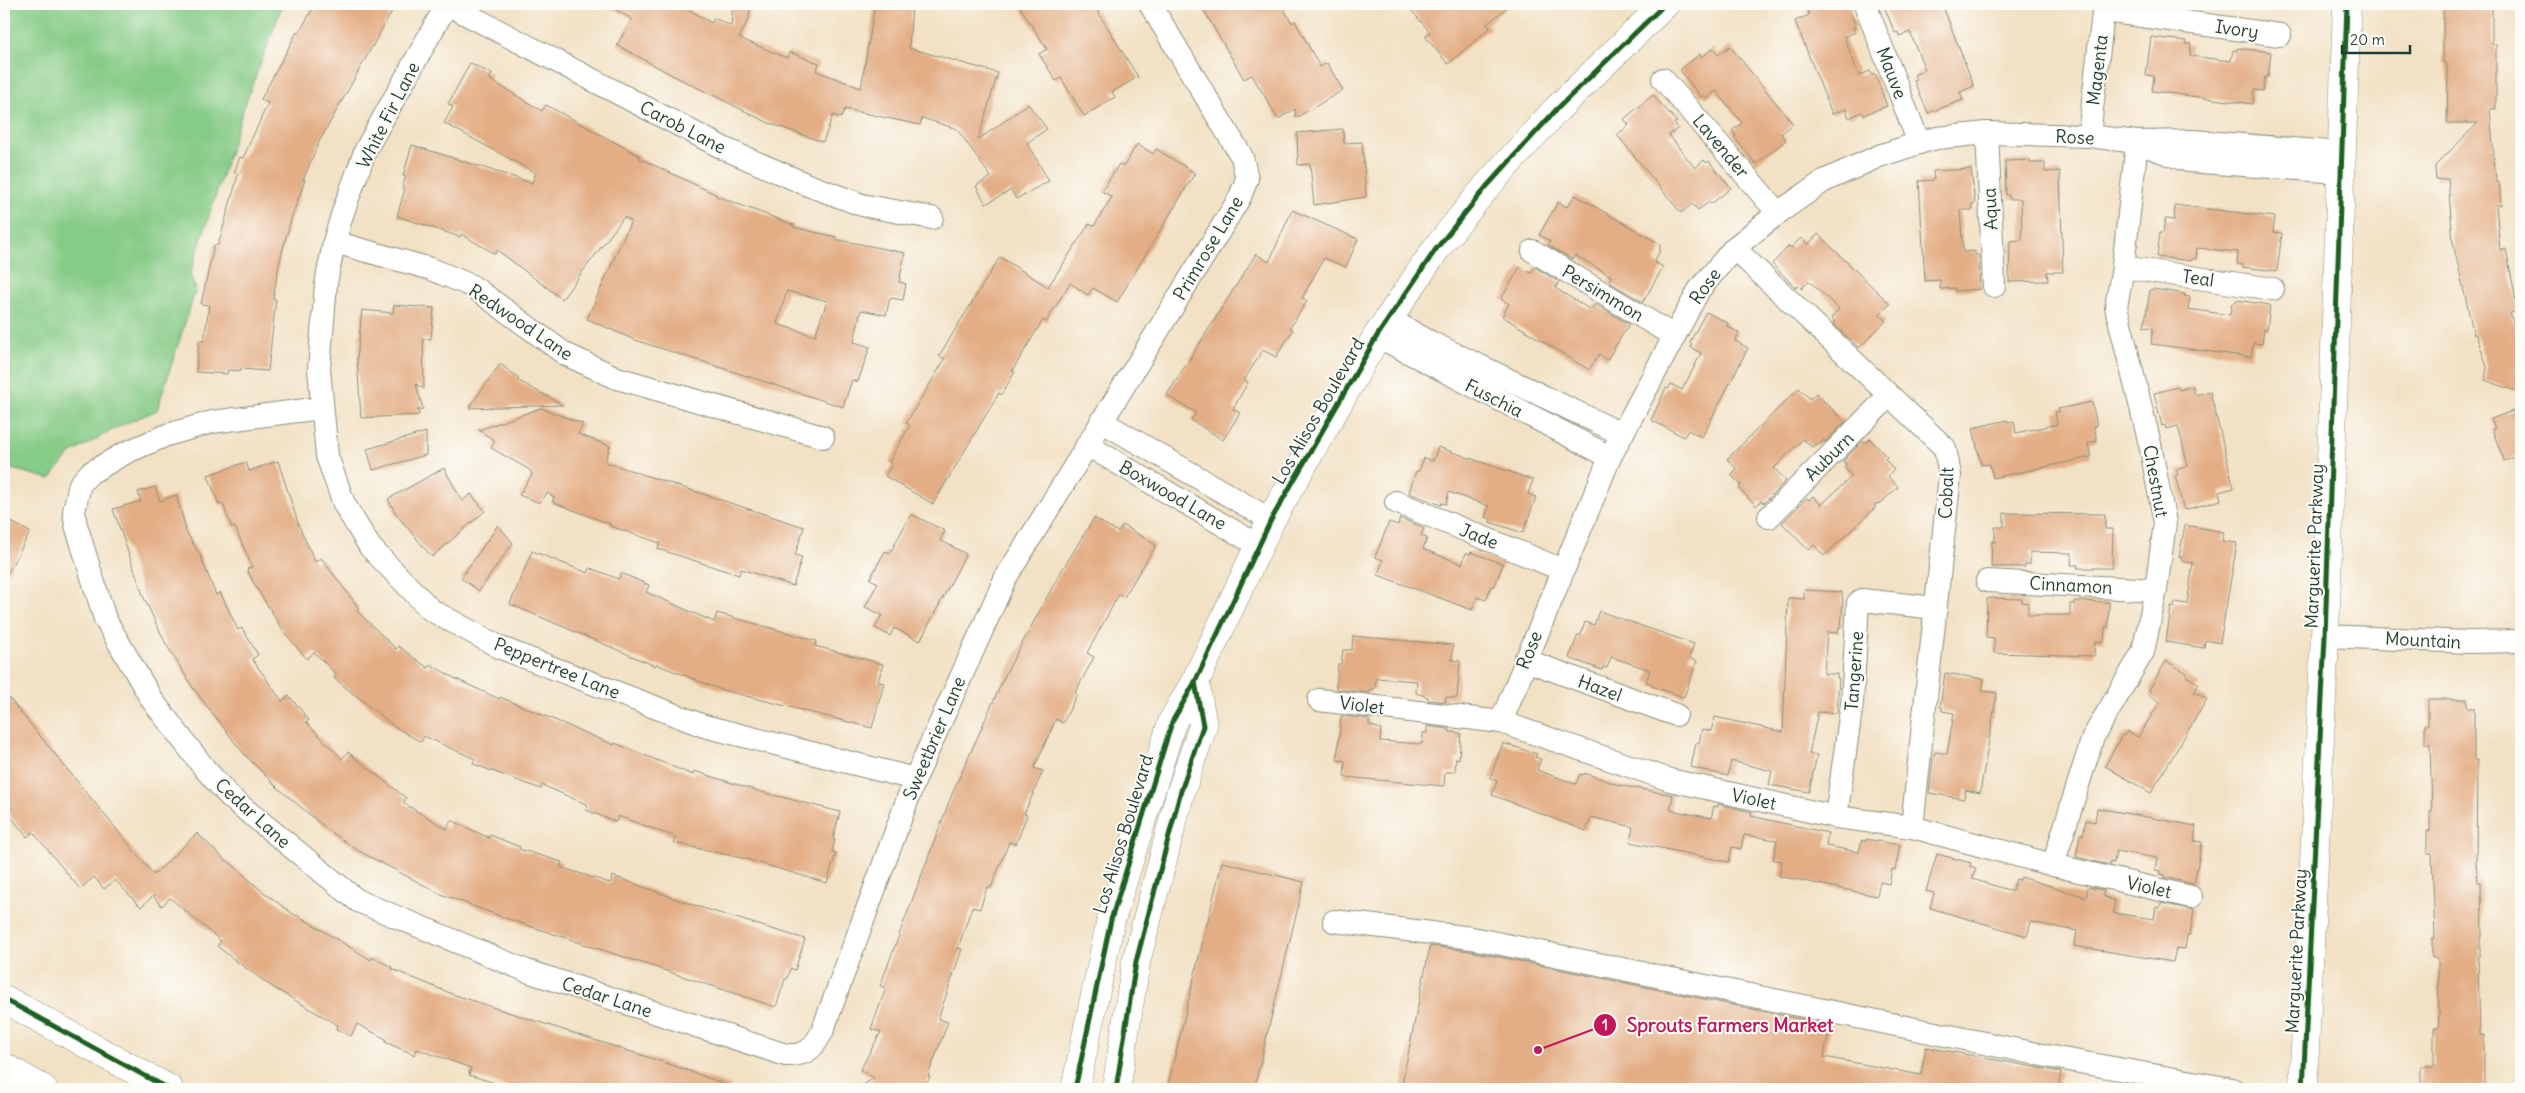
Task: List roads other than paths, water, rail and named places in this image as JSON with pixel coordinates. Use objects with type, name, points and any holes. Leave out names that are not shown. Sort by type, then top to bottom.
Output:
[{"type":"main road","name":"Los Alisos Boulevard","points":[[1075,1089],[1111,920],[1172,722],[1195,682],[1271,520],[1383,328],[1436,249],[1488,186],[1557,109],[1665,4]]},
{"type":"main road","name":"Marguerite Parkway","points":[[2303,1089],[2325,636],[2346,4]]},
{"type":"main road","points":[[1116,1089],[1136,962],[1180,794],[1204,726],[1195,682]]},
{"type":"main road","points":[[4,999],[63,1034],[168,1089]]},
{"type":"main road","points":[[4,1067],[43,1089]]},
{"type":"street","name":"Carob Lane","points":[[447,4],[725,149],[808,185],[862,205],[932,218]]},
{"type":"street","name":"White Fir Lane","points":[[321,408],[319,369],[321,340],[326,284],[334,242],[366,149],[447,4]]},
{"type":"street","name":"Primrose Lane","points":[[1093,434],[1240,199],[1247,179],[1242,157],[1150,4]]},
{"type":"street","name":"Mauve","points":[[1865,4],[1919,143]]},
{"type":"street","name":"Ivory","points":[[2104,7],[2280,35]]},
{"type":"street","name":"Magenta","points":[[2089,136],[2104,7]]},
{"type":"street","name":"Lavender","points":[[1663,80],[1778,214]]},
{"type":"street","name":"Rose","points":[[1501,722],[1610,457],[1699,290],[1734,248],[1824,181],[1879,156],[1919,143],[1937,138],[1987,133],[2089,136],[2137,142],[2188,161],[2341,163]]},
{"type":"street","name":"Aqua","points":[[1987,133],[1994,286]]},
{"type":"street","name":"Chestnut","points":[[2054,865],[2093,737],[2143,652],[2156,590],[2165,523],[2150,444],[2116,307],[2123,267],[2137,142]]},
{"type":"street","name":"Redwood Lane","points":[[334,242],[431,269],[472,286],[565,354],[617,378],[822,437]]},
{"type":"street","name":"Cobalt","points":[[1734,248],[1945,448],[1950,475],[1912,827]]},
{"type":"street","name":"Persimmon","points":[[1533,251],[1674,336]]},
{"type":"street","name":"Teal","points":[[2123,267],[2273,289]]},
{"type":"street","name":"Fuschia","points":[[1383,328],[1430,342],[1622,434]]},
{"type":"street","name":"Fuschia","points":[[1383,328],[1610,457]]},
{"type":"street","name":"Auburn","points":[[1769,517],[1889,396]]},
{"type":"street","name":"Peppertree Lane","points":[[321,408],[327,456],[344,504],[370,547],[431,610],[501,648],[704,726],[915,780]]},
{"type":"street","name":"Cedar Lane","points":[[321,408],[212,422],[167,436],[118,456],[90,472],[80,484],[74,511],[76,525],[105,619],[152,700],[205,769],[231,798],[358,901],[527,971],[786,1054],[797,1056],[807,1053]]},
{"type":"street","name":"Boxwood Lane","points":[[1093,434],[1271,520]]},
{"type":"street","name":"Boxwood Lane","points":[[1093,434],[1259,546]]},
{"type":"street","name":"Sweetbrier Lane","points":[[807,1053],[815,1045],[822,1032],[915,780],[961,673],[1005,579],[1093,434]]},
{"type":"street","name":"Jade","points":[[1396,502],[1563,570]]},
{"type":"street","name":"Cinnamon","points":[[1987,581],[2156,590]]},
{"type":"street","name":"Tangerine","points":[[1836,817],[1852,704],[1858,603],[1862,600],[1936,608]]},
{"type":"street","name":"Mountain","points":[[2325,636],[2470,642],[2521,641]]},
{"type":"street","name":"Hazel","points":[[1525,660],[1676,715]]},
{"type":"street","name":"Violet","points":[[1319,700],[1501,722],[1670,780],[1836,817],[1912,827],[2054,865],[2191,897]]},
{"type":"street","points":[[1334,921],[1472,938],[2057,1058],[2232,1089]]},
{"type":"place","name":"Sprouts Farmers Market","points":[[1538,1050]]}]
